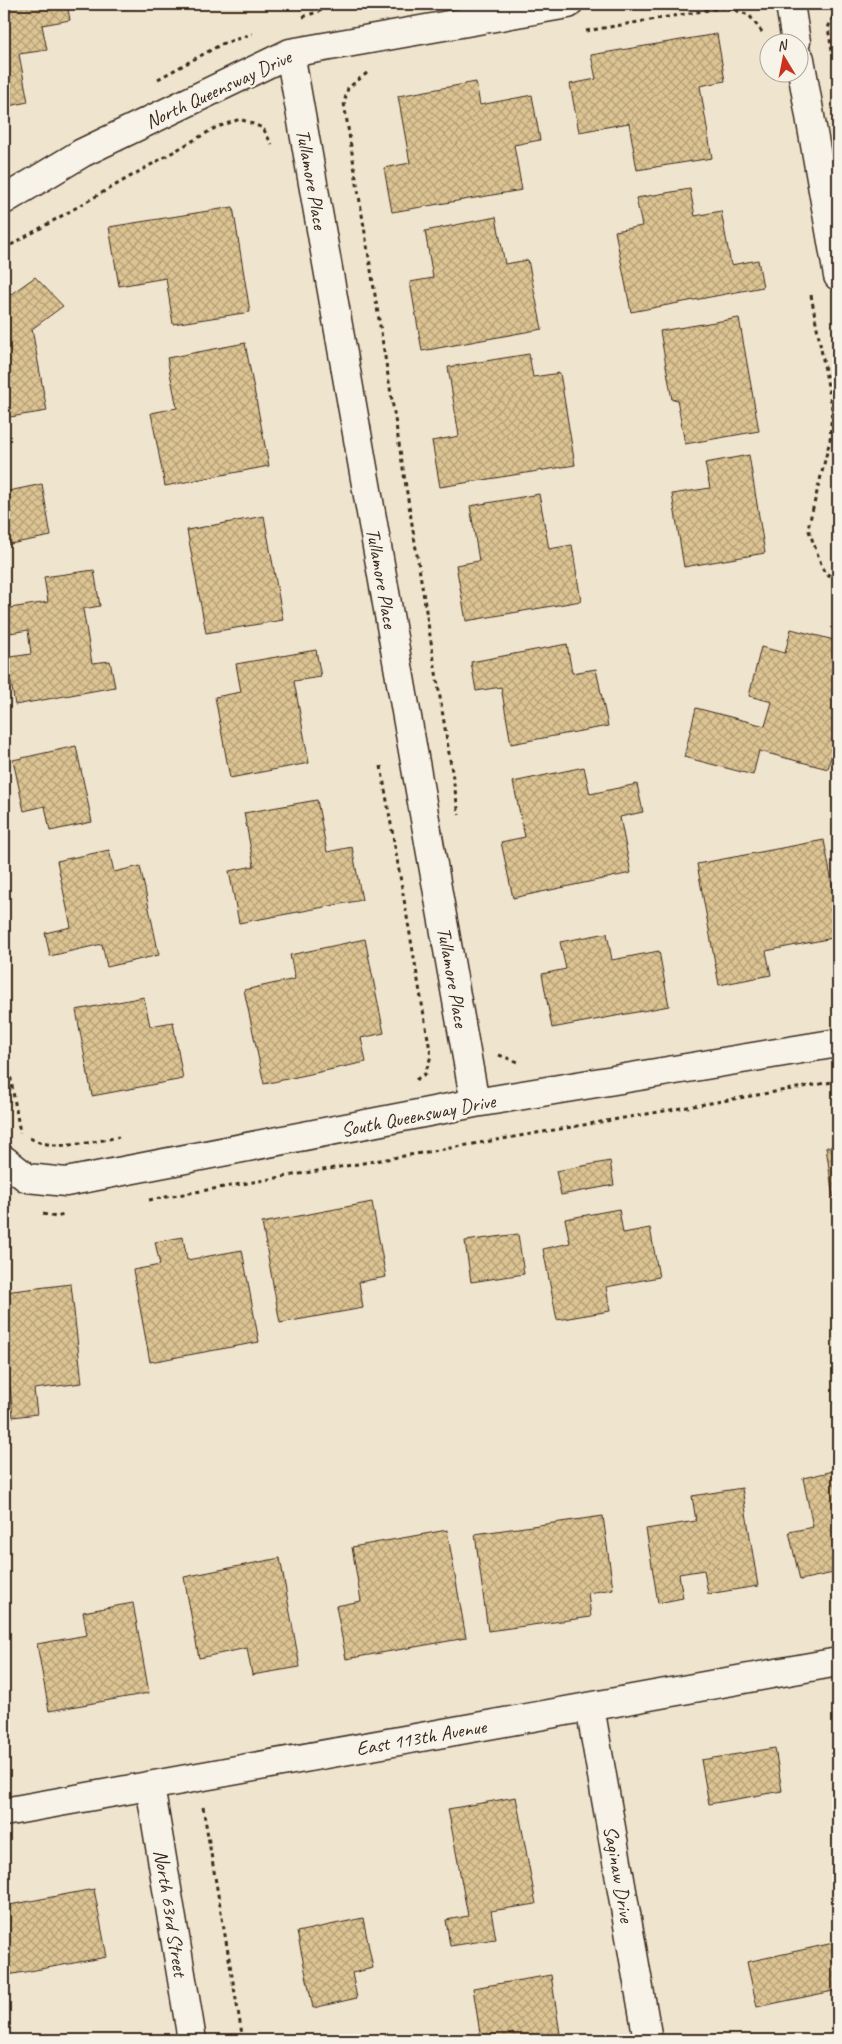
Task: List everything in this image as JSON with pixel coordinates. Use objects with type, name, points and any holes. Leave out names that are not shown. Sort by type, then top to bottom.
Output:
[{"type":"street","name":"North Queensway Drive","points":[[4,200],[82,153],[290,53],[568,4]]},
{"type":"street","points":[[790,4],[794,32]]},
{"type":"street","name":"Tullamore Place","points":[[290,53],[475,1103]]},
{"type":"street","points":[[804,82],[838,276]]},
{"type":"street","name":"South Queensway Drive","points":[[4,1160],[27,1178],[66,1182],[475,1103],[838,1043]]},
{"type":"street","name":"East 113th Avenue","points":[[4,1812],[838,1662]]},
{"type":"street","name":"Saginaw Drive","points":[[590,1707],[648,2040]]},
{"type":"street","name":"North 63rd Street","points":[[150,1786],[192,2040]]},
{"type":"path","points":[[833,56],[828,28],[838,4]]},
{"type":"path","points":[[579,32],[726,7],[750,15],[762,32]]},
{"type":"path","points":[[374,68],[348,88],[344,103],[460,820]]},
{"type":"path","points":[[4,249],[215,128],[240,119],[263,128],[276,152]]},
{"type":"path","points":[[811,293],[832,408],[830,440],[808,528],[824,572],[838,581]]},
{"type":"path","points":[[380,761],[431,1056],[425,1074],[410,1083]]},
{"type":"path","points":[[4,1038],[19,1132],[38,1142],[74,1145],[122,1137]]},
{"type":"path","points":[[498,1050],[500,1056],[522,1063]]},
{"type":"path","points":[[144,1201],[838,1081]]},
{"type":"path","points":[[40,1213],[56,1217],[66,1215]]},
{"type":"path","points":[[195,1778],[204,1812],[243,2040]]},
{"type":"building","points":[[4,4],[67,4],[70,20],[42,25],[47,50],[19,54],[28,102],[4,107]]},
{"type":"building","points":[[123,4],[154,4],[124,9]]},
{"type":"building","points":[[717,34],[725,81],[700,86],[712,158],[637,170],[629,123],[579,132],[570,84],[596,79],[591,55]]},
{"type":"building","points":[[476,82],[480,105],[532,95],[540,140],[514,145],[522,190],[392,212],[384,168],[410,163],[398,96]]},
{"type":"building","points":[[690,189],[695,216],[721,211],[731,265],[758,260],[763,287],[631,312],[615,231],[642,226],[636,198]]},
{"type":"building","points":[[233,207],[250,312],[173,324],[166,278],[119,286],[109,227]]},
{"type":"building","points":[[496,217],[505,264],[528,260],[542,329],[422,351],[410,282],[433,278],[425,231]]},
{"type":"building","points":[[35,277],[63,306],[32,329],[47,411],[4,418],[4,299]]},
{"type":"building","points":[[739,318],[759,431],[685,444],[677,399],[672,400],[660,331]]},
{"type":"building","points":[[245,343],[269,466],[165,486],[151,413],[177,408],[167,358]]},
{"type":"building","points":[[529,354],[533,377],[560,373],[575,465],[440,487],[432,441],[459,436],[448,367]]},
{"type":"building","points":[[749,455],[765,553],[684,567],[672,494],[710,488],[705,463]]},
{"type":"building","points":[[42,484],[51,536],[5,545],[4,492]]},
{"type":"building","points":[[539,494],[549,549],[572,545],[581,601],[466,621],[456,565],[479,561],[470,506]]},
{"type":"building","points":[[264,516],[283,620],[206,633],[187,530]]},
{"type":"building","points":[[94,570],[100,606],[83,609],[92,663],[110,661],[115,687],[15,705],[11,682],[4,683],[4,658],[31,654],[28,630],[4,634],[4,609],[48,602],[44,577]]},
{"type":"building","points":[[791,629],[838,641],[838,746],[834,745],[828,769],[759,751],[753,775],[684,757],[696,708],[765,726],[772,702],[749,696],[761,647],[785,653]]},
{"type":"building","points":[[567,644],[572,673],[596,669],[608,726],[511,744],[501,687],[476,691],[471,662]]},
{"type":"building","points":[[316,650],[321,677],[294,681],[309,763],[230,778],[215,697],[241,692],[236,664]]},
{"type":"building","points":[[76,746],[92,822],[50,831],[45,806],[24,811],[13,760]]},
{"type":"building","points":[[584,767],[590,794],[637,784],[643,812],[620,817],[631,873],[513,898],[501,842],[525,837],[513,782]]},
{"type":"building","points":[[317,800],[327,852],[352,847],[362,900],[239,923],[229,871],[254,866],[244,813]]},
{"type":"building","points":[[824,840],[838,915],[838,937],[766,951],[771,975],[719,985],[697,864]]},
{"type":"building","points":[[109,850],[114,872],[140,866],[159,955],[107,967],[102,944],[50,956],[45,933],[71,927],[57,861]]},
{"type":"building","points":[[607,933],[612,960],[659,951],[669,1006],[552,1028],[542,974],[566,969],[560,942]]},
{"type":"building","points":[[365,939],[384,1033],[361,1038],[366,1062],[264,1084],[244,990],[295,979],[290,955]]},
{"type":"building","points":[[144,997],[150,1026],[173,1022],[183,1079],[92,1096],[76,1010]]},
{"type":"building","points":[[838,1146],[838,1196],[833,1197],[826,1147]]},
{"type":"building","points":[[610,1161],[614,1185],[561,1195],[556,1171]]},
{"type":"building","points":[[372,1202],[386,1277],[359,1282],[363,1308],[280,1323],[262,1223]]},
{"type":"building","points":[[619,1209],[623,1233],[650,1228],[659,1277],[606,1287],[610,1311],[557,1320],[543,1249],[570,1243],[565,1219]]},
{"type":"building","points":[[518,1234],[524,1274],[471,1282],[465,1241]]},
{"type":"building","points":[[183,1237],[187,1260],[242,1250],[259,1342],[150,1362],[133,1270],[160,1265],[155,1242]]},
{"type":"building","points":[[71,1284],[82,1383],[34,1389],[37,1414],[13,1417],[8,1367],[4,1367],[4,1292]]},
{"type":"building","points":[[838,1470],[838,1572],[800,1580],[789,1532],[813,1527],[803,1478]]},
{"type":"building","points":[[742,1488],[758,1586],[708,1594],[704,1570],[679,1574],[683,1598],[658,1603],[646,1529],[696,1521],[692,1496]]},
{"type":"building","points":[[603,1516],[613,1589],[588,1593],[591,1617],[488,1631],[475,1534]]},
{"type":"building","points":[[447,1530],[466,1638],[346,1659],[336,1606],[361,1601],[352,1547]]},
{"type":"building","points":[[280,1558],[300,1667],[252,1675],[247,1648],[199,1658],[184,1577]]},
{"type":"building","points":[[133,1603],[149,1693],[49,1711],[37,1644],[87,1635],[83,1612]]},
{"type":"building","points":[[775,1748],[782,1791],[709,1804],[701,1760]]},
{"type":"building","points":[[516,1797],[536,1904],[491,1911],[496,1939],[450,1946],[446,1920],[468,1916],[448,1809]]},
{"type":"building","points":[[94,1889],[107,1957],[8,1975],[4,1950],[4,1906]]},
{"type":"building","points":[[363,1918],[373,1968],[352,1973],[357,1998],[313,2008],[297,1932]]},
{"type":"building","points":[[838,1942],[838,1990],[757,2007],[747,1962]]},
{"type":"building","points":[[551,1975],[561,2040],[481,2040],[473,1988]]}]
